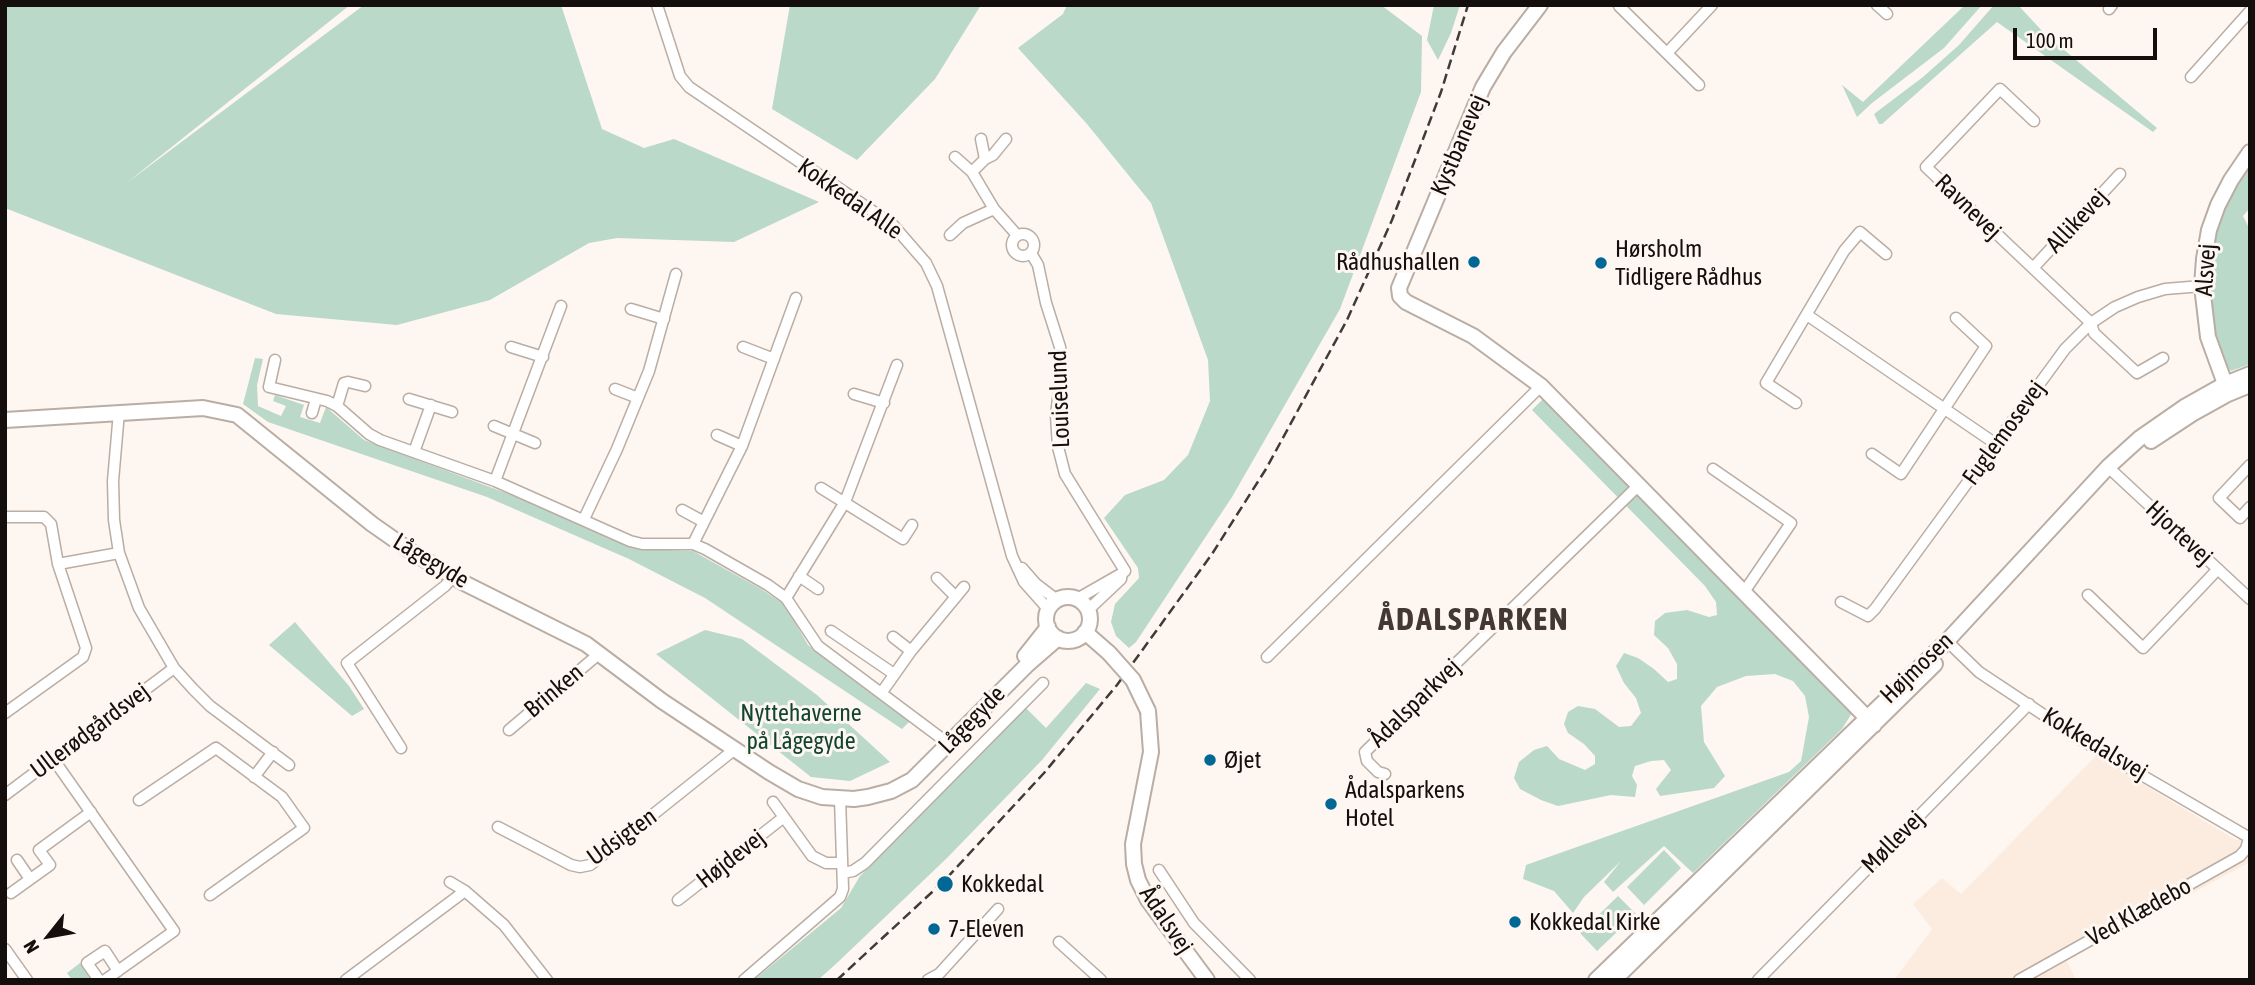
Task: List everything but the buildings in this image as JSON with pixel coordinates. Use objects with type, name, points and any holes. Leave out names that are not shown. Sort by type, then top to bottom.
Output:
[{"type":"street","name":"Kokkedal Alle","points":[[657,5],[680,76],[689,87],[893,225],[926,263],[937,286],[1014,561],[1053,605]]},
{"type":"street","name":"Kystbanevej","points":[[1540,5],[1504,52],[1483,87],[1399,288],[1400,296],[1406,302],[1473,336],[1541,386]]},
{"type":"street","points":[[1667,53],[1712,5]]},
{"type":"street","points":[[1877,5],[1887,14]]},
{"type":"street","points":[[1619,6],[1699,85]]},
{"type":"street","points":[[2191,77],[2250,11]]},
{"type":"street","name":"Ravnevej","points":[[2034,121],[2000,89],[1926,167],[2091,323],[2094,333],[2137,373],[2163,358]]},
{"type":"street","points":[[981,139],[985,159]]},
{"type":"street","points":[[972,172],[993,155],[1006,139]]},
{"type":"street","name":"Alsvej","points":[[2227,389],[2208,337],[2202,286],[2204,259],[2209,230],[2218,205],[2250,152]]},
{"type":"street","points":[[955,158],[972,172],[994,209],[1017,235]]},
{"type":"street","name":"Allikevej","points":[[2033,268],[2120,174]]},
{"type":"street","points":[[950,235],[963,223],[994,209]]},
{"type":"street","points":[[1796,403],[1766,383],[1844,251],[1860,232],[1886,254]]},
{"type":"street","points":[[1028,234],[1033,240],[1031,253],[1021,256],[1015,252],[1012,241],[1017,235],[1028,234]]},
{"type":"street","name":"Louiselund","points":[[1031,253],[1038,265],[1046,303],[1060,347],[1062,366],[1056,415],[1058,447],[1065,474],[1125,571],[1122,573]]},
{"type":"street","points":[[584,519],[649,371],[676,274]]},
{"type":"street","name":"Fuglemosevej","points":[[1841,601],[1868,617],[2065,349],[2091,323],[2115,307],[2138,297],[2165,289],[2202,286]]},
{"type":"street","points":[[693,544],[742,446],[796,298]]},
{"type":"street","points":[[495,481],[561,306]]},
{"type":"street","points":[[631,309],[664,319]]},
{"type":"street","points":[[1807,315],[1996,444]]},
{"type":"street","points":[[1872,454],[1900,474],[1986,346],[1955,318]]},
{"type":"street","points":[[511,347],[542,357]]},
{"type":"street","points":[[743,347],[774,359]]},
{"type":"street","points":[[275,360],[269,387],[337,406],[369,435],[495,481],[642,544],[693,544],[726,561],[786,598],[818,646],[945,741]]},
{"type":"street","points":[[786,598],[845,502],[897,365]]},
{"type":"street","name":"Højmosen","points":[[1596,980],[1615,976],[1950,644],[2112,470],[2250,374]]},
{"type":"street","points":[[337,406],[344,383],[365,386]]},
{"type":"street","name":"Højmosen","points":[[2227,389],[2250,385]]},
{"type":"street","points":[[1267,657],[1541,386],[1870,721]]},
{"type":"street","points":[[615,389],[638,398]]},
{"type":"street","points":[[855,394],[884,403]]},
{"type":"street","points":[[312,414],[316,398]]},
{"type":"street","points":[[408,399],[452,412]]},
{"type":"street","points":[[414,452],[431,405]]},
{"type":"street","name":"Lågegyde","points":[[5,420],[203,408],[237,415],[385,534],[453,577],[579,640],[659,699],[793,787],[816,795],[847,798],[877,789],[910,770],[945,741],[1027,653],[1053,632]]},
{"type":"street","name":"Ullerødgårdsvej","points":[[119,412],[113,499],[119,552],[139,608],[174,667],[210,706],[289,765]]},
{"type":"street","points":[[494,426],[535,443]]},
{"type":"street","points":[[717,435],[742,446]]},
{"type":"street","points":[[2250,465],[2219,498],[2240,518],[2250,507]]},
{"type":"street","points":[[1713,470],[1791,523],[1744,592]]},
{"type":"street","name":"Hjortevej","points":[[2112,470],[2250,599]]},
{"type":"street","name":"Ådalsparkvej","points":[[1385,774],[1378,772],[1367,761],[1365,752],[1639,485]]},
{"type":"street","points":[[821,488],[903,539],[912,525]]},
{"type":"street","points":[[682,510],[704,522]]},
{"type":"street","points":[[5,517],[44,517],[51,524],[58,564],[86,648],[83,657],[5,713]]},
{"type":"street","points":[[58,564],[119,552]]},
{"type":"street","points":[[2088,595],[2143,648],[2218,569]]},
{"type":"street","points":[[1077,599],[1122,573]]},
{"type":"street","points":[[1088,610],[1121,579],[1122,573]]},
{"type":"street","points":[[799,576],[818,589]]},
{"type":"street","points":[[401,748],[347,663],[453,577]]},
{"type":"street","points":[[937,578],[956,597]]},
{"type":"street","points":[[882,692],[911,650],[964,587]]},
{"type":"street","points":[[1067,597],[1077,599],[1088,610],[1090,622],[1086,632],[1073,640],[1053,632],[1046,617],[1053,605],[1067,597]]},
{"type":"street","points":[[831,631],[894,674]]},
{"type":"street","name":"Ådalsvej","points":[[1086,632],[1133,680],[1148,711],[1151,752],[1133,844],[1134,864],[1148,900],[1207,980]]},
{"type":"street","points":[[893,637],[911,650]]},
{"type":"street","name":"Kokkedalsvej","points":[[1950,644],[1979,672],[2083,741],[2250,838]]},
{"type":"street","name":"Brinken","points":[[509,730],[600,653]]},
{"type":"street","name":"Ullerødgårdsvej","points":[[5,795],[174,667]]},
{"type":"street","name":"Lågegyde","points":[[843,868],[853,871],[865,863],[1043,683]]},
{"type":"street","name":"Møllevej","points":[[1758,980],[2029,704]]},
{"type":"street","points":[[139,800],[216,748],[282,797],[304,828],[210,895]]},
{"type":"street","name":"Udsigten","points":[[498,827],[570,865],[580,867],[590,864],[735,749]]},
{"type":"street","points":[[254,776],[272,752]]},
{"type":"street","points":[[54,760],[174,931],[105,980]]},
{"type":"street","points":[[744,980],[834,903],[843,889],[847,798]]},
{"type":"street","points":[[773,802],[813,856],[843,868]]},
{"type":"street","points":[[11,893],[50,865],[38,850],[91,812]]},
{"type":"street","name":"Højdevej","points":[[678,900],[784,817]]},
{"type":"street","name":"Ved Klædebo","points":[[2019,980],[2240,856],[2250,838]]},
{"type":"street","points":[[16,860],[30,879]]},
{"type":"street","points":[[1159,870],[1194,923],[1250,980]]},
{"type":"street","points":[[450,882],[465,891],[504,925],[547,980]]},
{"type":"street","points":[[346,980],[465,891]]},
{"type":"street","points":[[928,980],[939,974],[998,909]]},
{"type":"street","points":[[1059,942],[1101,980]]},
{"type":"street","points":[[5,949],[27,980]]},
{"type":"street","points":[[99,980],[87,963],[104,951],[118,971]]},
{"type":"shaded area","points":[[2096,756],[2236,840],[2250,834],[2250,862],[2067,961],[2076,980],[1894,980],[1932,929],[1913,904],[1942,878],[1961,894]]},
{"type":"green space","points":[[5,5],[350,5],[124,185],[364,5],[561,5],[602,129],[644,148],[674,139],[819,202],[734,242],[617,238],[589,243],[490,300],[397,325],[276,314],[5,208]]},
{"type":"green space","points":[[790,5],[981,5],[935,79],[857,160],[772,109]]},
{"type":"green space","points":[[1067,5],[1381,5],[1422,36],[1421,92],[1340,309],[1232,497],[1136,642],[1129,648],[1116,636],[1111,622],[1115,604],[1139,578],[1138,568],[1104,518],[1125,495],[1164,480],[1188,455],[1210,401],[1208,360],[1151,203],[1087,124],[1018,48],[1063,14]]},
{"type":"green space","points":[[1434,5],[1460,5],[1438,60],[1427,40]]},
{"type":"green space","points":[[1965,5],[1982,5],[1944,48],[1857,117],[1842,85],[1863,102]]},
{"type":"green space","points":[[1994,5],[2018,5],[2044,33],[2157,128],[2153,132],[1997,22],[1879,124],[1874,114],[1923,77],[1959,45]]},
{"type":"green space","points":[[2250,163],[2250,208],[2243,216],[2250,230],[2250,364],[2231,371],[2222,363],[2215,338],[2210,312],[2210,276],[2214,241],[2225,206]]},
{"type":"green space","points":[[255,358],[263,359],[257,385],[258,406],[281,416],[286,406],[273,401],[275,395],[304,405],[300,417],[320,423],[326,407],[364,440],[530,502],[640,549],[693,551],[785,605],[808,645],[910,721],[902,729],[705,598],[629,559],[487,497],[268,422],[243,404]]},
{"type":"green space","points":[[1543,399],[1852,713],[1842,729],[1693,873],[1664,846],[1613,892],[1604,882],[1621,861],[1584,897],[1573,913],[1554,891],[1523,879],[1526,865],[1789,772],[1801,761],[1809,717],[1805,696],[1793,681],[1775,674],[1746,676],[1717,687],[1701,706],[1704,742],[1725,776],[1714,788],[1660,796],[1656,789],[1671,770],[1664,760],[1635,766],[1632,776],[1637,785],[1635,797],[1611,795],[1558,806],[1520,789],[1514,778],[1519,762],[1534,750],[1547,746],[1559,759],[1585,770],[1595,764],[1595,756],[1568,733],[1564,724],[1568,712],[1578,706],[1595,709],[1619,727],[1631,726],[1641,713],[1636,698],[1624,683],[1616,666],[1624,653],[1638,658],[1668,682],[1677,679],[1677,664],[1668,648],[1654,635],[1655,621],[1665,613],[1687,610],[1709,617],[1717,615],[1716,602],[1705,586],[1532,410]]},
{"type":"green space","points":[[295,622],[349,686],[364,709],[352,716],[269,645]]},
{"type":"green space","name":"Nyttehaverne på Lågegyde","points":[[705,630],[742,639],[817,695],[890,762],[850,781],[811,777],[656,654]]},
{"type":"green space","points":[[1086,683],[1100,689],[1042,760],[947,858],[818,980],[754,980],[841,908],[860,876],[1026,708],[1046,728]]},
{"type":"green space","points":[[1664,850],[1681,868],[1644,905],[1627,887]]},
{"type":"green space","points":[[1618,896],[1636,914],[1597,951],[1580,933]]},
{"type":"green space","points":[[80,963],[91,980],[72,980],[67,973]]},
{"type":"railway","points":[[837,980],[943,882],[1044,773],[1117,685],[1212,554],[1266,469],[1347,320],[1392,220],[1441,92],[1468,5]]},
{"type":"place","name":"Rådhushallen","points":[[1474,262]]},
{"type":"place","name":"Hørsholm Tidligere Rådhus","points":[[1601,263]]},
{"type":"place","name":"Øjet","points":[[1210,760]]},
{"type":"place","name":"Ådalsparkens Hotel","points":[[1331,804]]},
{"type":"place","name":"Kokkedal","points":[[945,884]]},
{"type":"place","name":"Kokkedal Kirke","points":[[1515,922]]},
{"type":"place","name":"7-Eleven","points":[[934,929]]},
{"type":"district","name":"ÅDALSPARKEN","points":[[1474,620]]}]
